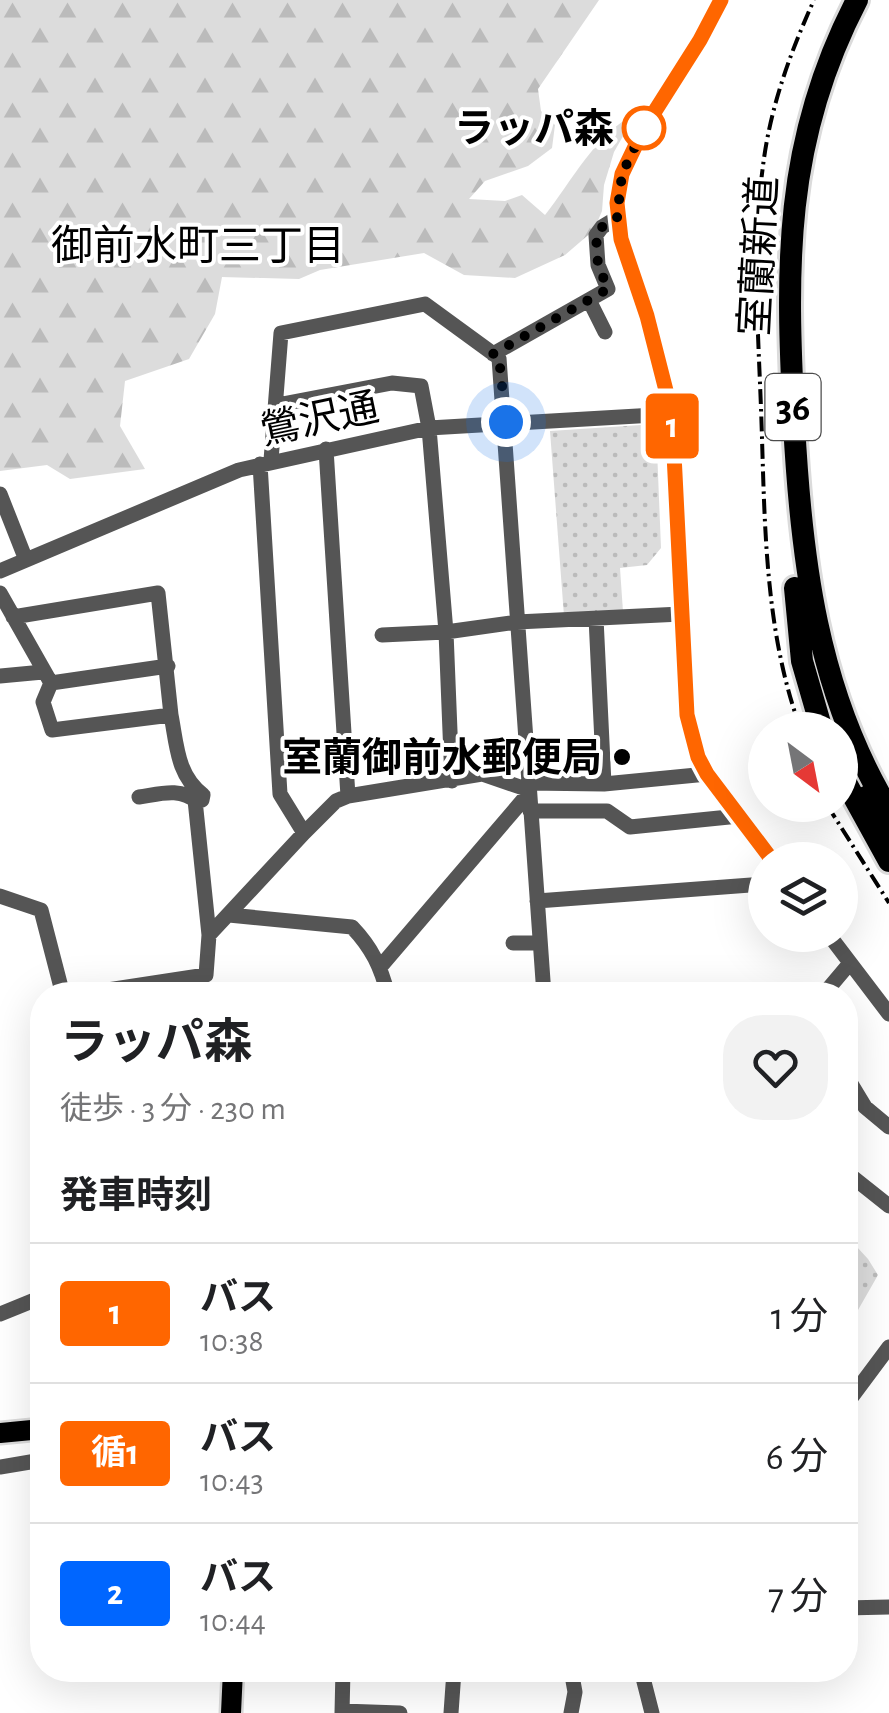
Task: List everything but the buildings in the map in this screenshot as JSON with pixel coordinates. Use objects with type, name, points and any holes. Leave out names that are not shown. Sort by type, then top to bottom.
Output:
[{"type":"highway","name":"室蘭新道","points":[[828,712],[813,670],[795,588],[782,464],[776,245],[780,196],[800,101],[842,0]]},
{"type":"highway","name":"室蘭新道","points":[[857,0],[810,118],[794,190],[789,249],[791,372],[799,510],[820,640],[844,717],[889,810]]},
{"type":"highway","points":[[795,588],[802,661],[817,712]]},
{"type":"highway","points":[[820,640],[889,783]]},
{"type":"highway","points":[[858,778],[889,837]]},
{"type":"highway","points":[[858,805],[889,861]]},
{"type":"main road","points":[[0,1434],[30,1430]]},
{"type":"main road","points":[[230,1713],[232,1682]]},
{"type":"street","points":[[720,0],[700,40],[643,130],[622,174],[617,218],[672,414],[687,715],[698,757],[707,774],[758,842]]},
{"type":"street","points":[[493,354],[608,289],[598,265],[596,235],[617,218]]},
{"type":"street","points":[[588,300],[605,332]]},
{"type":"street","points":[[304,833],[280,794],[265,462],[277,405],[281,333],[425,304],[499,358],[543,982]]},
{"type":"street","points":[[277,405],[392,383],[421,386],[429,428],[446,632],[452,782]]},
{"type":"street","name":"鶯沢通","points":[[0,571],[265,462],[429,428],[672,414]]},
{"type":"street","points":[[326,448],[348,796]]},
{"type":"street","points":[[0,494],[26,560]]},
{"type":"street","points":[[0,593],[47,678],[44,702],[52,730],[172,715]]},
{"type":"street","points":[[13,616],[158,593],[182,772],[203,796],[202,800],[195,800]]},
{"type":"street","points":[[382,635],[446,632],[516,622],[681,614]]},
{"type":"street","points":[[596,618],[604,784]]},
{"type":"street","points":[[0,676],[47,678],[168,666]]},
{"type":"street","points":[[209,936],[304,833],[336,801],[348,796],[452,782],[482,774],[529,789],[707,774]]},
{"type":"street","points":[[381,966],[529,789]]},
{"type":"street","points":[[139,798],[177,792],[189,794],[195,800],[209,936],[207,982]]},
{"type":"street","points":[[530,811],[607,811],[630,827],[739,816]]},
{"type":"street","points":[[537,902],[748,885]]},
{"type":"street","points":[[0,896],[41,910],[60,982]]},
{"type":"street","points":[[229,915],[352,927],[372,950],[385,982]]},
{"type":"street","points":[[513,943],[540,943]]},
{"type":"street","points":[[842,952],[889,1014]]},
{"type":"street","points":[[834,982],[850,963]]},
{"type":"street","points":[[165,982],[206,976]]},
{"type":"street","points":[[858,1100],[889,1127]]},
{"type":"street","points":[[858,1181],[889,1206]]},
{"type":"street","points":[[0,1314],[30,1302]]},
{"type":"street","points":[[858,1389],[889,1347]]},
{"type":"street","points":[[0,1467],[30,1462]]},
{"type":"street","points":[[858,1608],[889,1607]]},
{"type":"street","points":[[343,1682],[342,1712],[400,1713]]},
{"type":"street","points":[[451,1713],[453,1682]]},
{"type":"street","points":[[570,1713],[573,1682]]},
{"type":"street","points":[[644,1682],[652,1713]]},
{"type":"street","points":[[561,1713],[575,1692]]},
{"type":"green space","points":[[0,0],[599,0],[538,89],[541,111],[555,125],[552,148],[528,166],[485,181],[469,199],[505,201],[522,195],[545,215],[597,145],[635,115],[614,152],[604,185],[602,211],[594,230],[565,255],[515,278],[464,275],[424,253],[320,270],[299,279],[222,277],[215,314],[189,359],[125,381],[120,426],[145,469],[70,479],[47,465],[0,471]]},
{"type":"green space","points":[[656,424],[661,548],[647,565],[620,568],[623,612],[564,616],[550,431]]},
{"type":"green space","points":[[858,1248],[878,1275],[858,1310]]},
{"type":"railway","points":[[795,712],[779,651],[768,571],[757,257],[766,144],[789,61],[814,0]]},
{"type":"railway","points":[[838,822],[889,903]]},
{"type":"bus line","name":"1","points":[[721,0],[643,130],[622,174],[617,218],[672,414],[687,715],[698,757],[707,774],[758,842]]},
{"type":"place","name":"ラッパ森","points":[[644,128]]},
{"type":"place","name":"室蘭御前水郵便局","points":[[622,757]]},
{"type":"district","name":"御前水町三丁目","points":[[198,245]]},
{"type":"route","points":[[506,422],[499,358],[493,354],[608,289],[598,265],[596,235],[617,218],[622,174],[644,128]]}]
